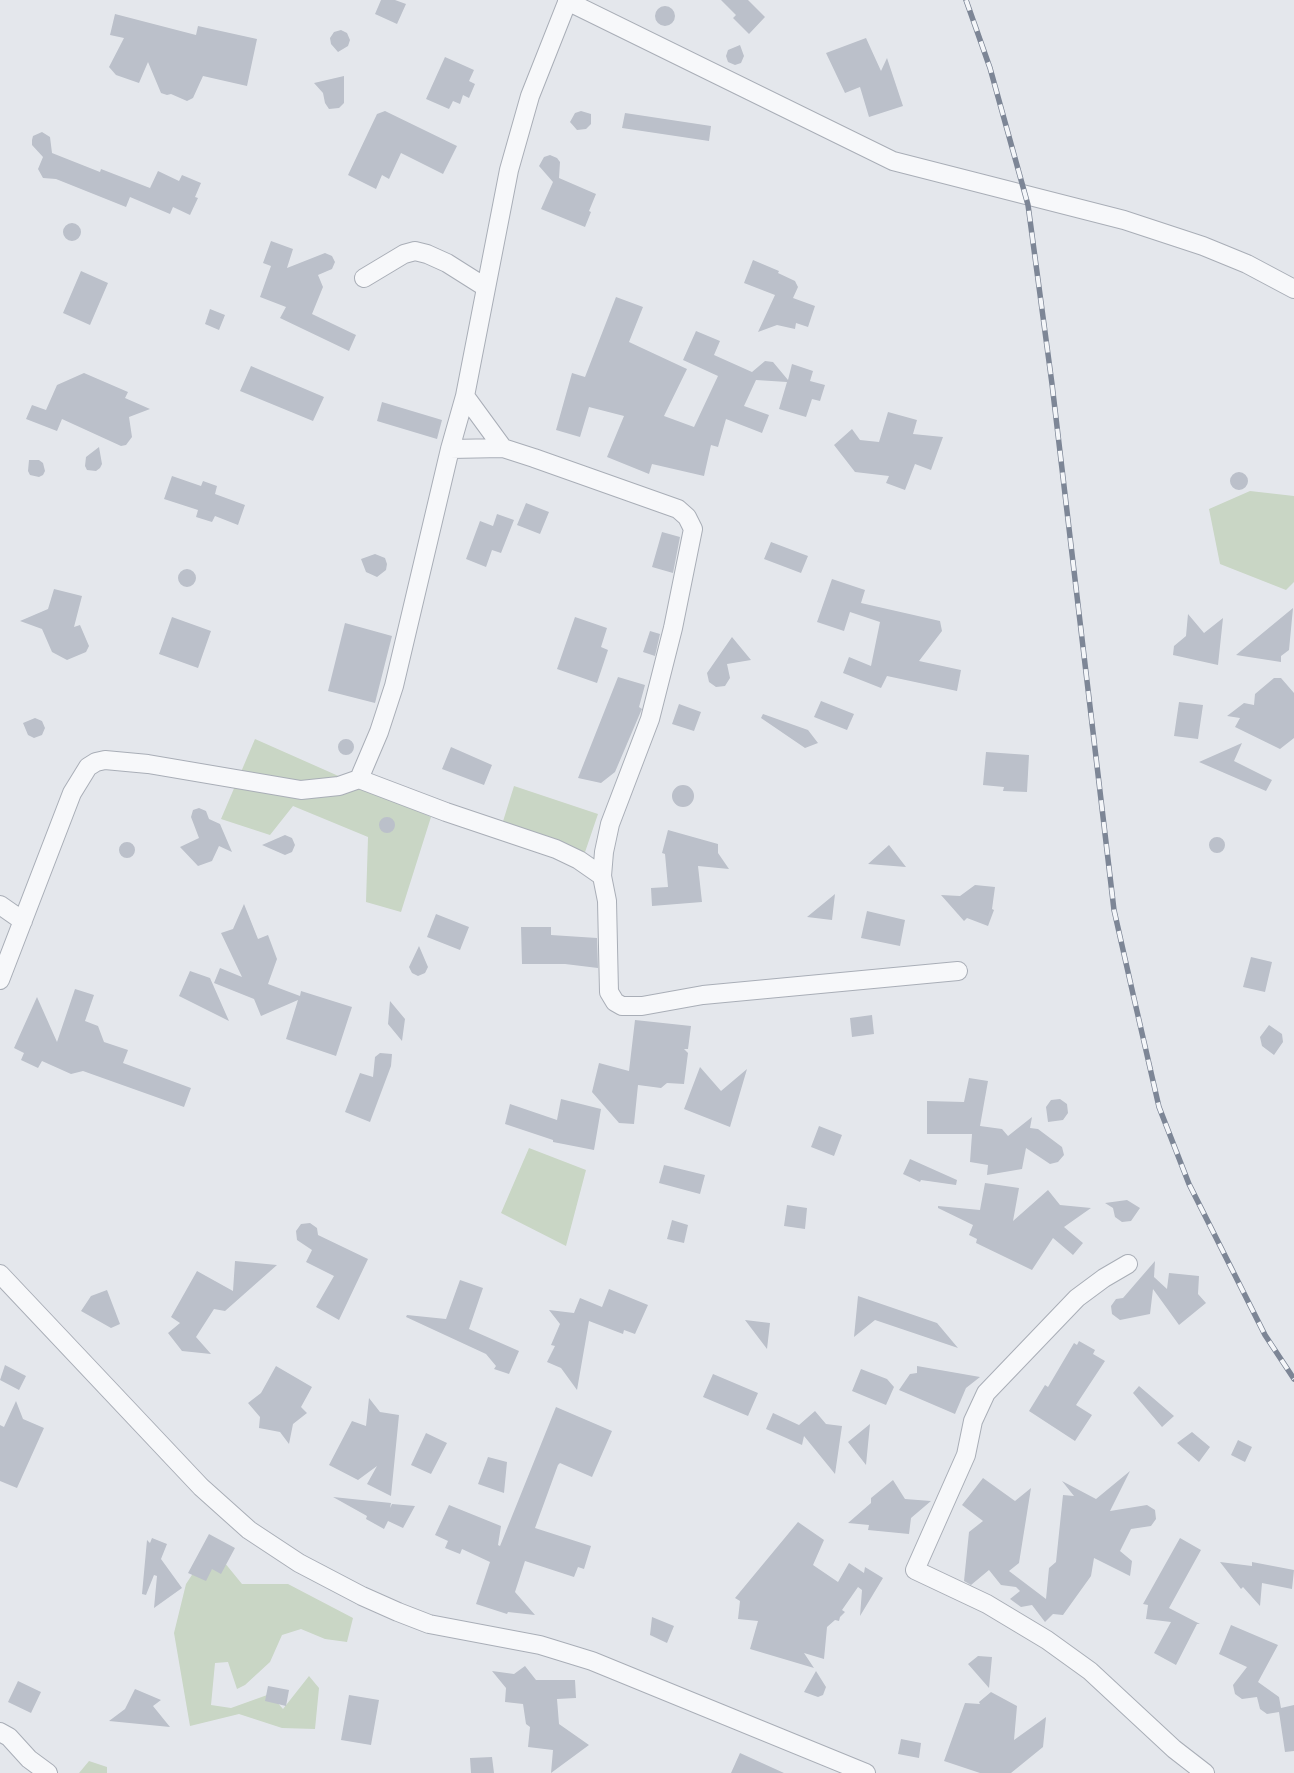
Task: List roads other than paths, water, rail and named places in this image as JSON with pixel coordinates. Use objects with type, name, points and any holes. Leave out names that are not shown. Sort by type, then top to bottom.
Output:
[{"type":"street","points":[[359,779],[379,732],[394,686],[450,449],[465,396],[485,287],[509,170],[518,136],[551,39],[568,0],[894,161],[1124,220],[1203,246],[1247,264],[1294,289]]},
{"type":"street","points":[[364,278],[404,254],[415,251],[427,254],[447,264],[485,287]]},
{"type":"street","points":[[465,396],[503,448]]},
{"type":"street","points":[[450,449],[503,448],[678,509],[687,517],[693,529],[673,628],[650,719],[610,824],[602,876],[607,901],[609,992],[622,1006],[642,1006],[703,995],[958,971]]},
{"type":"street","points":[[0,980],[66,806],[84,772],[96,762],[116,760],[148,764],[301,790],[339,786],[359,779],[446,812],[556,849],[579,860],[602,876]]},
{"type":"street","points":[[0,905],[23,921]]},
{"type":"street","points":[[1128,1264],[1104,1278],[1077,1298],[986,1393],[973,1421],[966,1455],[915,1570],[987,1604],[1047,1640],[1090,1671],[1174,1749],[1205,1773]]},
{"type":"street","points":[[0,1274],[154,1440],[201,1487],[249,1530],[299,1563],[362,1596],[429,1624],[540,1645],[592,1661],[866,1773]]},
{"type":"street","points":[[0,1732],[10,1737],[29,1759],[48,1773]]},
{"type":"railway","points":[[966,0],[990,68],[1028,205],[1052,384],[1114,910],[1159,1107],[1189,1184],[1265,1335],[1294,1379]]}]
